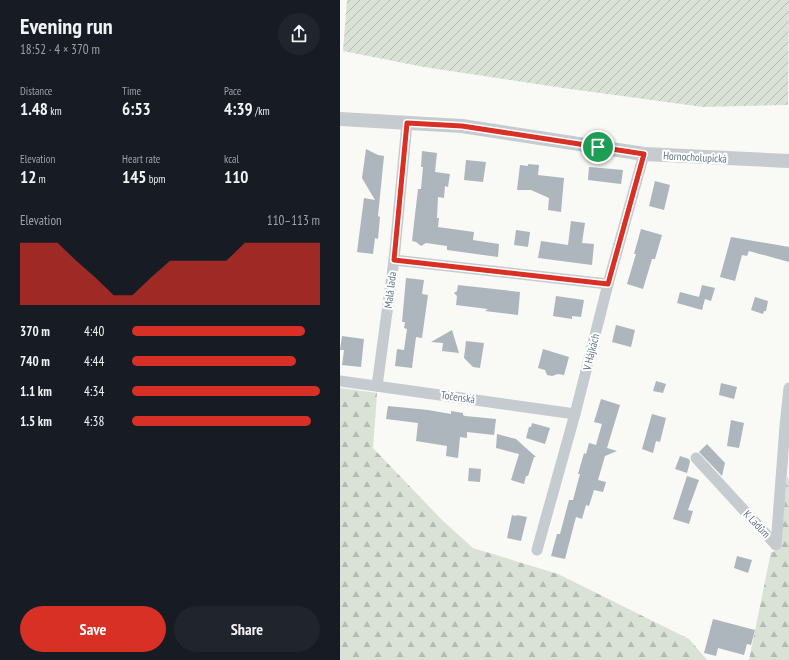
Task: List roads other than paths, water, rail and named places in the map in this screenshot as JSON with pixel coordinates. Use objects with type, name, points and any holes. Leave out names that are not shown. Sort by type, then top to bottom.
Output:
[{"type":"street","name":"Hornocholupická","points":[[340,119],[462,126],[644,154],[789,161]]},
{"type":"street","name":"Malá lada","points":[[377,386],[394,260],[407,123]]},
{"type":"street","name":"V Hájkách","points":[[537,550],[575,414],[608,284],[644,154]]},
{"type":"street","points":[[394,260],[608,284]]},
{"type":"street","name":"Točenská","points":[[340,381],[575,414]]},
{"type":"street","name":"K Ladům","points":[[696,458],[776,545],[784,426],[789,388]]}]
